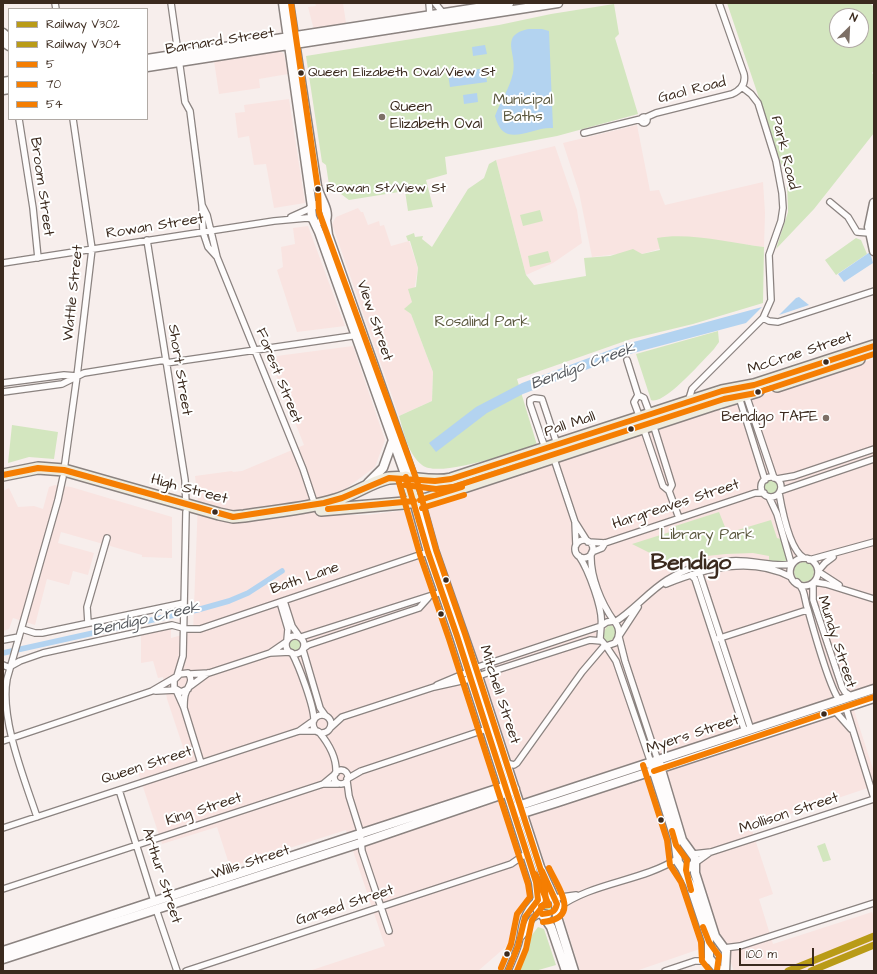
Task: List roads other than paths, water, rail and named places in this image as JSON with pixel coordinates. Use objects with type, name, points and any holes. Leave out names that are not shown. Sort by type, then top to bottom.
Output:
[{"type":"highway","name":"McCrae Street","points":[[739,393],[874,346]]},
{"type":"highway","name":"McCrae Street","points":[[739,393],[874,354]]},
{"type":"highway","name":"Pall Mall","points":[[417,501],[553,456],[647,421],[692,401],[739,393]]},
{"type":"highway","name":"Pall Mall","points":[[410,477],[445,480],[557,444],[647,421],[739,393]]},
{"type":"highway","points":[[545,448],[553,456],[557,444]]},
{"type":"highway","name":"High Street","points":[[5,478],[63,474],[186,508],[229,516],[267,516],[316,508],[417,501]]},
{"type":"highway","name":"High Street","points":[[316,508],[384,480],[410,477]]},
{"type":"highway","name":"View Street","points":[[410,477],[417,501]]},
{"type":"main road","points":[[283,3],[292,41],[317,186],[327,212],[326,220],[314,220],[311,208],[292,41],[289,3]]},
{"type":"main road","name":"Barnard Street","points":[[292,41],[443,13],[509,3]]},
{"type":"main road","name":"Barnard Street","points":[[148,67],[180,58],[292,41],[479,16],[535,4],[558,3]]},
{"type":"main road","points":[[486,7],[535,4]]},
{"type":"main road","points":[[430,16],[435,19],[464,14],[479,16]]},
{"type":"main road","name":"Barnard Street","points":[[148,59],[180,58]]},
{"type":"main road","points":[[874,203],[869,220],[869,233],[874,251]]},
{"type":"main road","points":[[311,208],[316,204],[324,205]]},
{"type":"main road","name":"View Street","points":[[314,220],[359,335],[410,477]]},
{"type":"main road","name":"View Street","points":[[326,220],[328,236],[359,335]]},
{"type":"main road","points":[[359,489],[382,470],[396,439]]},
{"type":"main road","name":"Mitchell Street","points":[[417,501],[441,592],[492,720],[506,763],[511,790]]},
{"type":"main road","name":"Mitchell Street","points":[[473,674],[487,729],[543,875],[554,898]]},
{"type":"main road","name":"Myers Street","points":[[517,809],[592,791],[748,731],[874,690]]},
{"type":"main road","name":"Myers Street","points":[[517,809],[583,785],[750,739],[874,698]]},
{"type":"main road","name":"Mundy Street","points":[[840,701],[846,708]]},
{"type":"main road","points":[[487,729],[492,720]]},
{"type":"main road","points":[[748,731],[750,739]]},
{"type":"main road","points":[[656,766],[681,838],[691,853],[696,879],[715,936],[727,954],[725,960],[725,971]]},
{"type":"main road","points":[[656,766],[680,862],[690,884],[709,941],[711,957],[720,971]]},
{"type":"main road","points":[[583,785],[586,790],[592,791]]},
{"type":"main road","name":"Wills Street","points":[[3,959],[360,834],[382,831],[511,790]]},
{"type":"main road","name":"Mitchell Street","points":[[517,809],[527,853],[538,889],[538,900]]},
{"type":"main road","name":"Wills Street","points":[[3,951],[360,843],[382,831]]},
{"type":"main road","points":[[680,862],[682,852],[691,853]]},
{"type":"main road","points":[[680,862],[687,869],[694,864]]},
{"type":"main road","points":[[566,971],[551,927],[537,908],[538,900],[546,896],[554,898],[574,971]]},
{"type":"main road","points":[[542,914],[551,914],[556,909]]},
{"type":"main road","points":[[711,957],[714,946],[722,947]]},
{"type":"main road","points":[[711,957],[721,964],[725,960]]},
{"type":"street","name":"Forest Street","points":[[171,3],[186,102],[190,111],[202,206],[203,232],[208,247],[217,257]]},
{"type":"street","points":[[429,3],[430,16]]},
{"type":"street","points":[[434,3],[443,13]]},
{"type":"street","points":[[719,3],[744,74],[744,82],[742,87]]},
{"type":"street","name":"Gaol Road","points":[[584,133],[732,94],[742,87]]},
{"type":"street","name":"Park Road","points":[[742,87],[754,96],[758,103],[776,161],[783,202],[781,221],[769,255],[771,295],[769,307],[763,318]]},
{"type":"street","name":"Broom Street","points":[[19,120],[33,203],[38,258]]},
{"type":"street","name":"Wattle Street","points":[[36,817],[12,738],[5,699],[10,667],[58,500],[77,376],[92,249],[73,120]]},
{"type":"street","points":[[830,202],[848,217],[857,232],[869,233]]},
{"type":"street","name":"Forest Street","points":[[202,206],[211,231],[217,257],[303,469],[316,508]]},
{"type":"street","name":"Rowan Street","points":[[287,219],[311,208]]},
{"type":"street","name":"Rowan Street","points":[[3,263],[287,219],[314,220]]},
{"type":"street","name":"Short Street","points":[[147,240],[165,362],[185,480],[186,508],[183,656],[176,676]]},
{"type":"street","points":[[692,401],[690,390],[763,318],[769,321],[778,322],[874,291]]},
{"type":"street","points":[[3,392],[62,384],[84,373],[359,335]]},
{"type":"street","points":[[627,360],[638,395],[644,398],[647,421],[663,486],[669,490],[679,518]]},
{"type":"street","points":[[3,383],[64,375],[77,376]]},
{"type":"street","points":[[692,401],[700,381]]},
{"type":"street","points":[[739,393],[753,417],[775,479],[781,485],[780,492],[794,545],[798,553],[814,564],[818,572],[829,580],[852,592]]},
{"type":"street","points":[[739,393],[765,480],[763,490],[769,496],[784,536],[791,564],[789,571],[791,577]]},
{"type":"street","points":[[638,395],[634,401],[647,421],[672,485],[669,490]]},
{"type":"street","points":[[545,448],[530,404],[530,400],[536,397],[542,400],[557,444]]},
{"type":"street","points":[[746,419],[753,417]]},
{"type":"street","points":[[765,480],[794,476],[874,449]]},
{"type":"street","points":[[553,456],[575,522],[587,541],[592,545],[592,568],[597,586],[607,612],[619,628],[619,636],[627,667],[656,766]]},
{"type":"street","points":[[769,496],[776,496],[780,492],[874,459]]},
{"type":"street","name":"Hargreaves Street","points":[[587,541],[606,543],[763,490]]},
{"type":"street","points":[[575,522],[576,553],[586,566],[602,614],[599,636],[617,663],[656,766]]},
{"type":"street","points":[[88,623],[87,607],[106,538]]},
{"type":"street","points":[[576,545],[580,542],[587,541]]},
{"type":"street","points":[[314,720],[320,715],[342,717],[434,687],[473,674],[614,621],[625,615],[666,580],[684,572],[716,562],[742,560],[780,565],[791,564],[798,559],[808,560],[874,542]]},
{"type":"street","name":"Hargreaves Street","points":[[591,553],[602,548],[606,543]]},
{"type":"street","name":"Bath Lane","points":[[10,667],[20,661],[43,653],[172,625],[183,629],[200,629],[431,551]]},
{"type":"street","points":[[579,556],[586,558],[591,553]]},
{"type":"street","points":[[813,583],[818,572],[825,563],[838,553]]},
{"type":"street","points":[[658,588],[699,572],[721,567],[750,566],[777,570],[791,577],[796,582],[807,585],[813,583],[874,599]]},
{"type":"street","points":[[699,572],[718,639],[748,731]]},
{"type":"street","points":[[691,575],[695,579],[718,639]]},
{"type":"street","name":"Mundy Street","points":[[796,582],[804,592],[808,610],[832,685],[840,701]]},
{"type":"street","name":"Mundy Street","points":[[813,583],[813,600],[841,682],[845,692],[852,697]]},
{"type":"street","points":[[152,692],[183,673],[209,673],[270,653],[293,636],[300,636],[441,592]]},
{"type":"street","points":[[270,653],[298,654],[308,645],[420,608],[425,600],[441,592]]},
{"type":"street","points":[[415,601],[419,602],[420,608]]},
{"type":"street","points":[[473,674],[590,640],[613,645],[641,601]]},
{"type":"street","points":[[282,602],[283,614],[288,631],[286,648],[297,662],[313,710],[313,727],[329,744]]},
{"type":"street","points":[[282,602],[292,626],[304,642],[303,649],[320,708],[330,720],[329,744],[335,762],[335,778],[349,796]]},
{"type":"street","points":[[22,629],[38,634],[184,605]]},
{"type":"street","points":[[272,605],[276,606],[283,614]]},
{"type":"street","points":[[718,639],[808,610]]},
{"type":"street","points":[[3,640],[19,637]]},
{"type":"street","points":[[506,763],[516,764],[603,644]]},
{"type":"street","name":"Short Street","points":[[183,656],[190,674]]},
{"type":"street","points":[[3,665],[10,667]]},
{"type":"street","points":[[3,741],[152,692],[176,690],[182,692],[209,673]]},
{"type":"street","points":[[184,708],[188,688],[191,682],[190,674]]},
{"type":"street","points":[[176,676],[173,684],[184,708],[201,763]]},
{"type":"street","points":[[832,685],[841,682]]},
{"type":"street","name":"Mundy Street","points":[[846,708],[853,733],[873,789],[874,798]]},
{"type":"street","name":"Mundy Street","points":[[835,711],[845,720],[853,733]]},
{"type":"street","points":[[318,732],[325,732],[342,717]]},
{"type":"street","name":"Queen Street","points":[[3,828],[299,731],[314,720]]},
{"type":"street","points":[[339,784],[360,771],[487,729]]},
{"type":"street","name":"Queen Street","points":[[299,731],[318,732]]},
{"type":"street","points":[[335,762],[348,775],[347,780],[349,796],[360,834],[360,843],[389,931]]},
{"type":"street","points":[[335,773],[343,770]]},
{"type":"street","name":"King Street","points":[[322,784],[335,773]]},
{"type":"street","name":"King Street","points":[[3,889],[322,784],[339,784]]},
{"type":"street","name":"Arthur Street","points":[[119,790],[177,971]]},
{"type":"street","name":"Mollison Street","points":[[691,853],[711,852],[874,798]]},
{"type":"street","name":"Mollison Street","points":[[694,864],[711,852]]},
{"type":"street","name":"Garsed Street","points":[[186,971],[511,864],[527,853]]},
{"type":"street","points":[[554,898],[584,893],[680,862]]},
{"type":"street","name":"Garsed Street","points":[[511,864],[530,864]]},
{"type":"street","points":[[556,909],[584,893]]},
{"type":"street","points":[[508,971],[520,938],[520,930],[525,914],[530,906],[538,900]]},
{"type":"street","points":[[722,947],[740,946],[874,903]]},
{"type":"street","points":[[520,938],[526,932],[531,918],[542,914]]},
{"type":"street","points":[[725,960],[740,946]]},
{"type":"street","points":[[665,971],[711,957]]},
{"type":"water","name":"Municipal Baths","points":[[529,29],[542,29],[549,31],[553,128],[545,128],[512,135],[505,132],[499,126],[495,116],[510,84],[513,73],[514,66],[511,46],[512,41],[514,36]]},
{"type":"water","points":[[485,45],[487,54],[473,56],[472,47]]},
{"type":"water","points":[[485,68],[487,82],[450,87],[448,74]]},
{"type":"water","points":[[477,93],[478,102],[464,104],[463,95]]},
{"type":"water","points":[[870,252],[873,263],[844,282],[838,274]]},
{"type":"water","points":[[799,297],[809,305],[779,315],[796,298]]},
{"type":"water","points":[[762,307],[746,323],[622,356],[523,394],[487,413],[436,452],[429,443],[476,407],[522,383],[626,344]]},
{"type":"waterway","name":"Bendigo Creek","points":[[3,653],[197,610],[229,601],[248,593],[282,571]]},
{"type":"rail line","name":"V302","points":[[788,971],[874,936]]},
{"type":"rail line","name":"V304","points":[[811,971],[874,945]]},
{"type":"place","name":"Queen Elizabeth Oval/View St","points":[[301,73]]},
{"type":"place","name":"Queen Elizabeth Oval","points":[[382,117]]},
{"type":"place","name":"Rowan St/View St","points":[[318,189]]},
{"type":"place","name":"Bendigo TAFE","points":[[826,418]]},
{"type":"district","name":"Bendigo","points":[[691,564]]},
{"type":"park label","name":"Rosalind Park","points":[[482,323]]},
{"type":"park label","name":"Library Park","points":[[707,536]]}]
